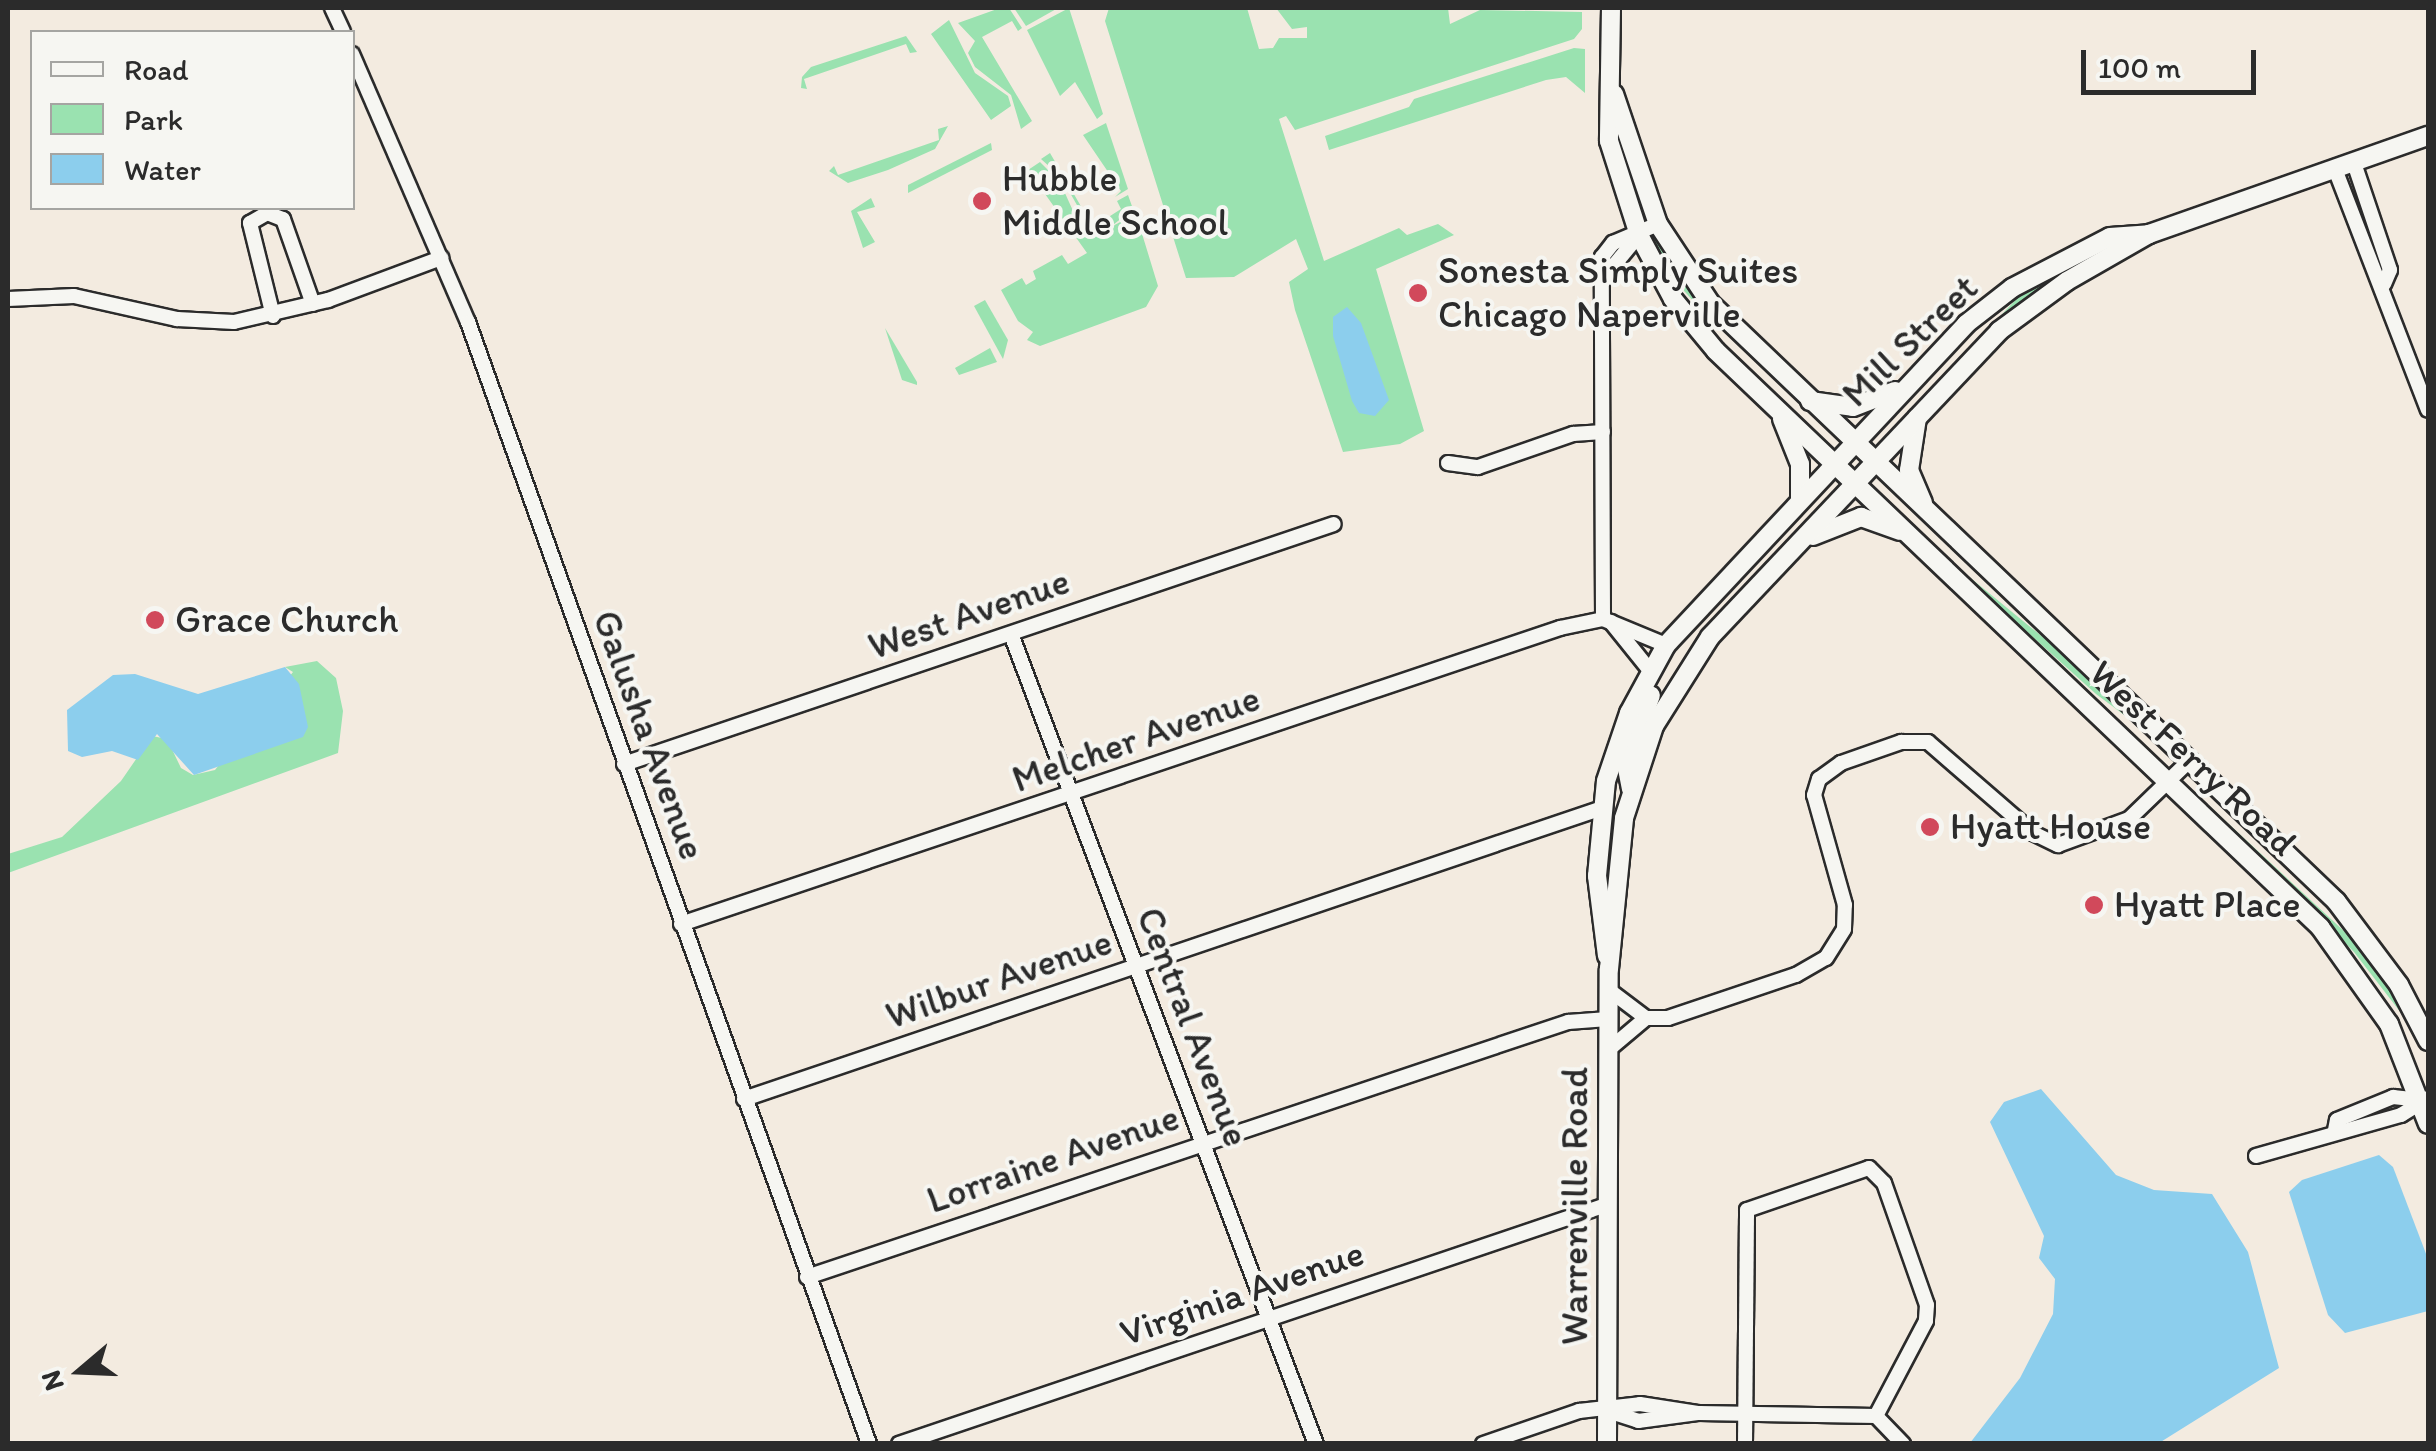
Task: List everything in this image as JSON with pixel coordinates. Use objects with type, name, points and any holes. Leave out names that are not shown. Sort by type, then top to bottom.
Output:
[{"type":"main road","points":[[1612,8],[1614,94],[1606,114],[1609,141],[1638,236],[1696,328],[1854,482]]},
{"type":"main road","points":[[1614,94],[1624,110],[1658,224],[1710,303],[1854,442]]},
{"type":"main road","name":"Mill Street","points":[[1854,482],[2019,314],[2150,234],[2428,136]]},
{"type":"main road","name":"Mill Street","points":[[1834,463],[1909,384],[2012,288],[2110,237],[2150,234]]},
{"type":"main road","points":[[1810,401],[1863,406],[1909,384]]},
{"type":"main road","points":[[1778,410],[1800,464],[1800,499]]},
{"type":"main road","points":[[1917,417],[1909,470],[1928,513]]},
{"type":"main road","name":"West Ferry Road","points":[[1854,442],[2347,914],[2399,984],[2428,1041]]},
{"type":"main road","name":"Warrenville Road","points":[[1610,970],[1598,898],[1598,840],[1616,742],[1666,646],[1834,463]]},
{"type":"main road","name":"West Ferry Road","points":[[1854,482],[2169,781],[2338,948],[2389,1024],[2425,1099],[2428,1124]]},
{"type":"main road","name":"Warrenville Road","points":[[1607,1444],[1609,990],[1631,789],[1662,709],[1694,656],[1854,482]]},
{"type":"main road","points":[[1795,546],[1847,518],[1910,536]]},
{"type":"main road","points":[[1631,789],[1626,763],[1665,668],[1666,646]]},
{"type":"street","name":"Galusha Avenue","points":[[355,61],[441,258],[869,1444]]},
{"type":"street","points":[[2354,163],[2390,270],[2384,284]]},
{"type":"street","points":[[2335,169],[2374,277],[2384,284],[2428,410]]},
{"type":"street","points":[[273,316],[250,223],[267,213],[284,219],[313,304]]},
{"type":"street","points":[[1651,672],[1607,620],[1604,280],[1606,250],[1624,236],[1638,236],[1658,224]]},
{"type":"street","points":[[8,299],[74,296],[206,322],[273,316],[441,258]]},
{"type":"street","points":[[1448,463],[1478,467],[1573,434],[1603,432]]},
{"type":"street","name":"West Avenue","points":[[624,764],[1334,524]]},
{"type":"street","points":[[1607,620],[1666,646]]},
{"type":"street","name":"Melcher Avenue","points":[[682,924],[1607,620]]},
{"type":"street","name":"Central Avenue","points":[[1010,634],[1316,1444]]},
{"type":"street","points":[[1607,1051],[1646,1018],[1675,1016],[1796,975],[1834,949],[1844,905],[1813,807],[1819,779],[1833,766],[1902,742],[1928,742],[2033,833],[2058,845],[2129,819],[2188,761]]},
{"type":"street","name":"Wilbur Avenue","points":[[744,1099],[1560,827],[1602,808]]},
{"type":"street","points":[[1560,827],[1586,830],[1598,840]]},
{"type":"street","points":[[1609,990],[1646,1018]]},
{"type":"street","name":"Lorraine Avenue","points":[[807,1277],[1568,1022],[1608,1018]]},
{"type":"street","points":[[2256,1156],[2335,1130],[2400,1115],[2425,1099]]},
{"type":"street","points":[[1745,1444],[1746,1210],[1868,1168],[1884,1184],[1927,1304],[1926,1321],[1876,1416]]},
{"type":"street","name":"Virginia Avenue","points":[[898,1444],[1606,1205]]},
{"type":"street","points":[[1483,1444],[1579,1412],[1607,1411],[1638,1421],[1699,1413],[1876,1416],[1902,1444]]},
{"type":"green space","points":[[1009,8],[1022,28],[1018,31],[1012,21],[982,37],[1032,121],[1021,129],[1011,95],[975,67],[968,53],[975,41],[958,23]]},
{"type":"green space","points":[[1014,8],[1058,8],[1026,26]]},
{"type":"green space","points":[[1069,8],[1103,114],[1097,119],[1075,82],[1060,96],[1027,30]]},
{"type":"green space","points":[[1109,8],[1247,8],[1259,49],[1273,48],[1279,38],[1307,38],[1307,27],[1292,29],[1276,8],[1448,8],[1450,24],[1480,10],[1582,12],[1582,29],[1574,39],[1295,130],[1286,116],[1279,119],[1324,261],[1399,228],[1407,235],[1438,224],[1454,235],[1376,269],[1424,431],[1400,444],[1343,452],[1295,310],[1289,282],[1308,269],[1296,239],[1234,277],[1186,278],[1105,21]]},
{"type":"green space","points":[[949,20],[975,73],[1008,96],[1011,106],[991,120],[931,34]]},
{"type":"green space","points":[[906,36],[917,52],[910,53],[906,44],[804,79],[807,89],[801,88],[802,77],[811,67]]},
{"type":"green space","points":[[1574,48],[1585,49],[1585,93],[1566,77],[1546,80],[1329,150],[1325,136],[1409,107],[1414,99]]},
{"type":"green space","points":[[1106,123],[1128,189],[1115,197],[1121,191],[1083,135]]},
{"type":"green space","points":[[948,126],[935,149],[888,170],[848,183],[829,171],[834,166],[838,175],[939,140],[938,129]]},
{"type":"green space","points":[[991,143],[992,150],[908,193],[908,185]]},
{"type":"green space","points":[[1050,153],[1093,227],[1121,209],[1117,201],[1128,195],[1133,209],[1103,233],[1090,228],[1061,177],[1041,159]]},
{"type":"green space","points":[[1040,162],[1060,182],[1078,222],[1095,235],[1136,214],[1158,286],[1146,307],[1040,346],[1027,340],[1033,332],[1018,321],[1001,290],[1022,278],[1026,285],[1036,279],[1033,271],[1062,255],[1068,264],[1087,253],[1028,170]]},
{"type":"green space","points":[[871,198],[875,207],[857,212],[875,242],[863,248],[851,211]]},
{"type":"green space","points":[[1655,235],[1705,314],[1667,272],[1651,241]]},
{"type":"green space","points":[[2140,236],[2029,297],[1939,381],[2023,292]]},
{"type":"green space","points":[[985,300],[1008,340],[1003,359],[974,306]]},
{"type":"green space","points":[[885,328],[917,382],[917,385],[902,380]]},
{"type":"green space","points":[[990,348],[997,362],[959,375],[955,368]]},
{"type":"green space","points":[[1934,548],[2072,661],[2151,735],[2096,694]]},
{"type":"green space","points":[[317,661],[336,678],[343,711],[338,753],[8,873],[8,854],[62,837],[121,781],[152,736],[167,739],[181,768],[193,775],[215,770],[293,672],[285,667]]},
{"type":"green space","points":[[2204,801],[2374,959],[2418,1035],[2354,952]]},
{"type":"water","points":[[1347,307],[1361,323],[1389,400],[1375,416],[1359,413],[1352,401],[1333,336],[1333,317]]},
{"type":"water","points":[[285,667],[299,684],[308,727],[303,737],[194,775],[157,734],[138,760],[112,751],[82,757],[68,751],[67,710],[113,675],[135,674],[198,694]]},
{"type":"water","points":[[2041,1089],[2116,1175],[2154,1190],[2212,1194],[2248,1252],[2279,1368],[2159,1443],[1970,1443],[2020,1378],[2053,1314],[2055,1279],[2039,1258],[2044,1236],[1990,1122],[2004,1102]]},
{"type":"water","points":[[2379,1155],[2393,1167],[2428,1259],[2428,1311],[2345,1333],[2328,1315],[2289,1192],[2302,1180]]},
{"type":"place","name":"Hubble Middle School","points":[[982,201]]},
{"type":"place","name":"Sonesta Simply Suites Chicago Naperville","points":[[1418,293]]},
{"type":"place","name":"Grace Church","points":[[155,620]]},
{"type":"place","name":"Hyatt House","points":[[1930,827]]},
{"type":"place","name":"Hyatt Place","points":[[2094,905]]}]
